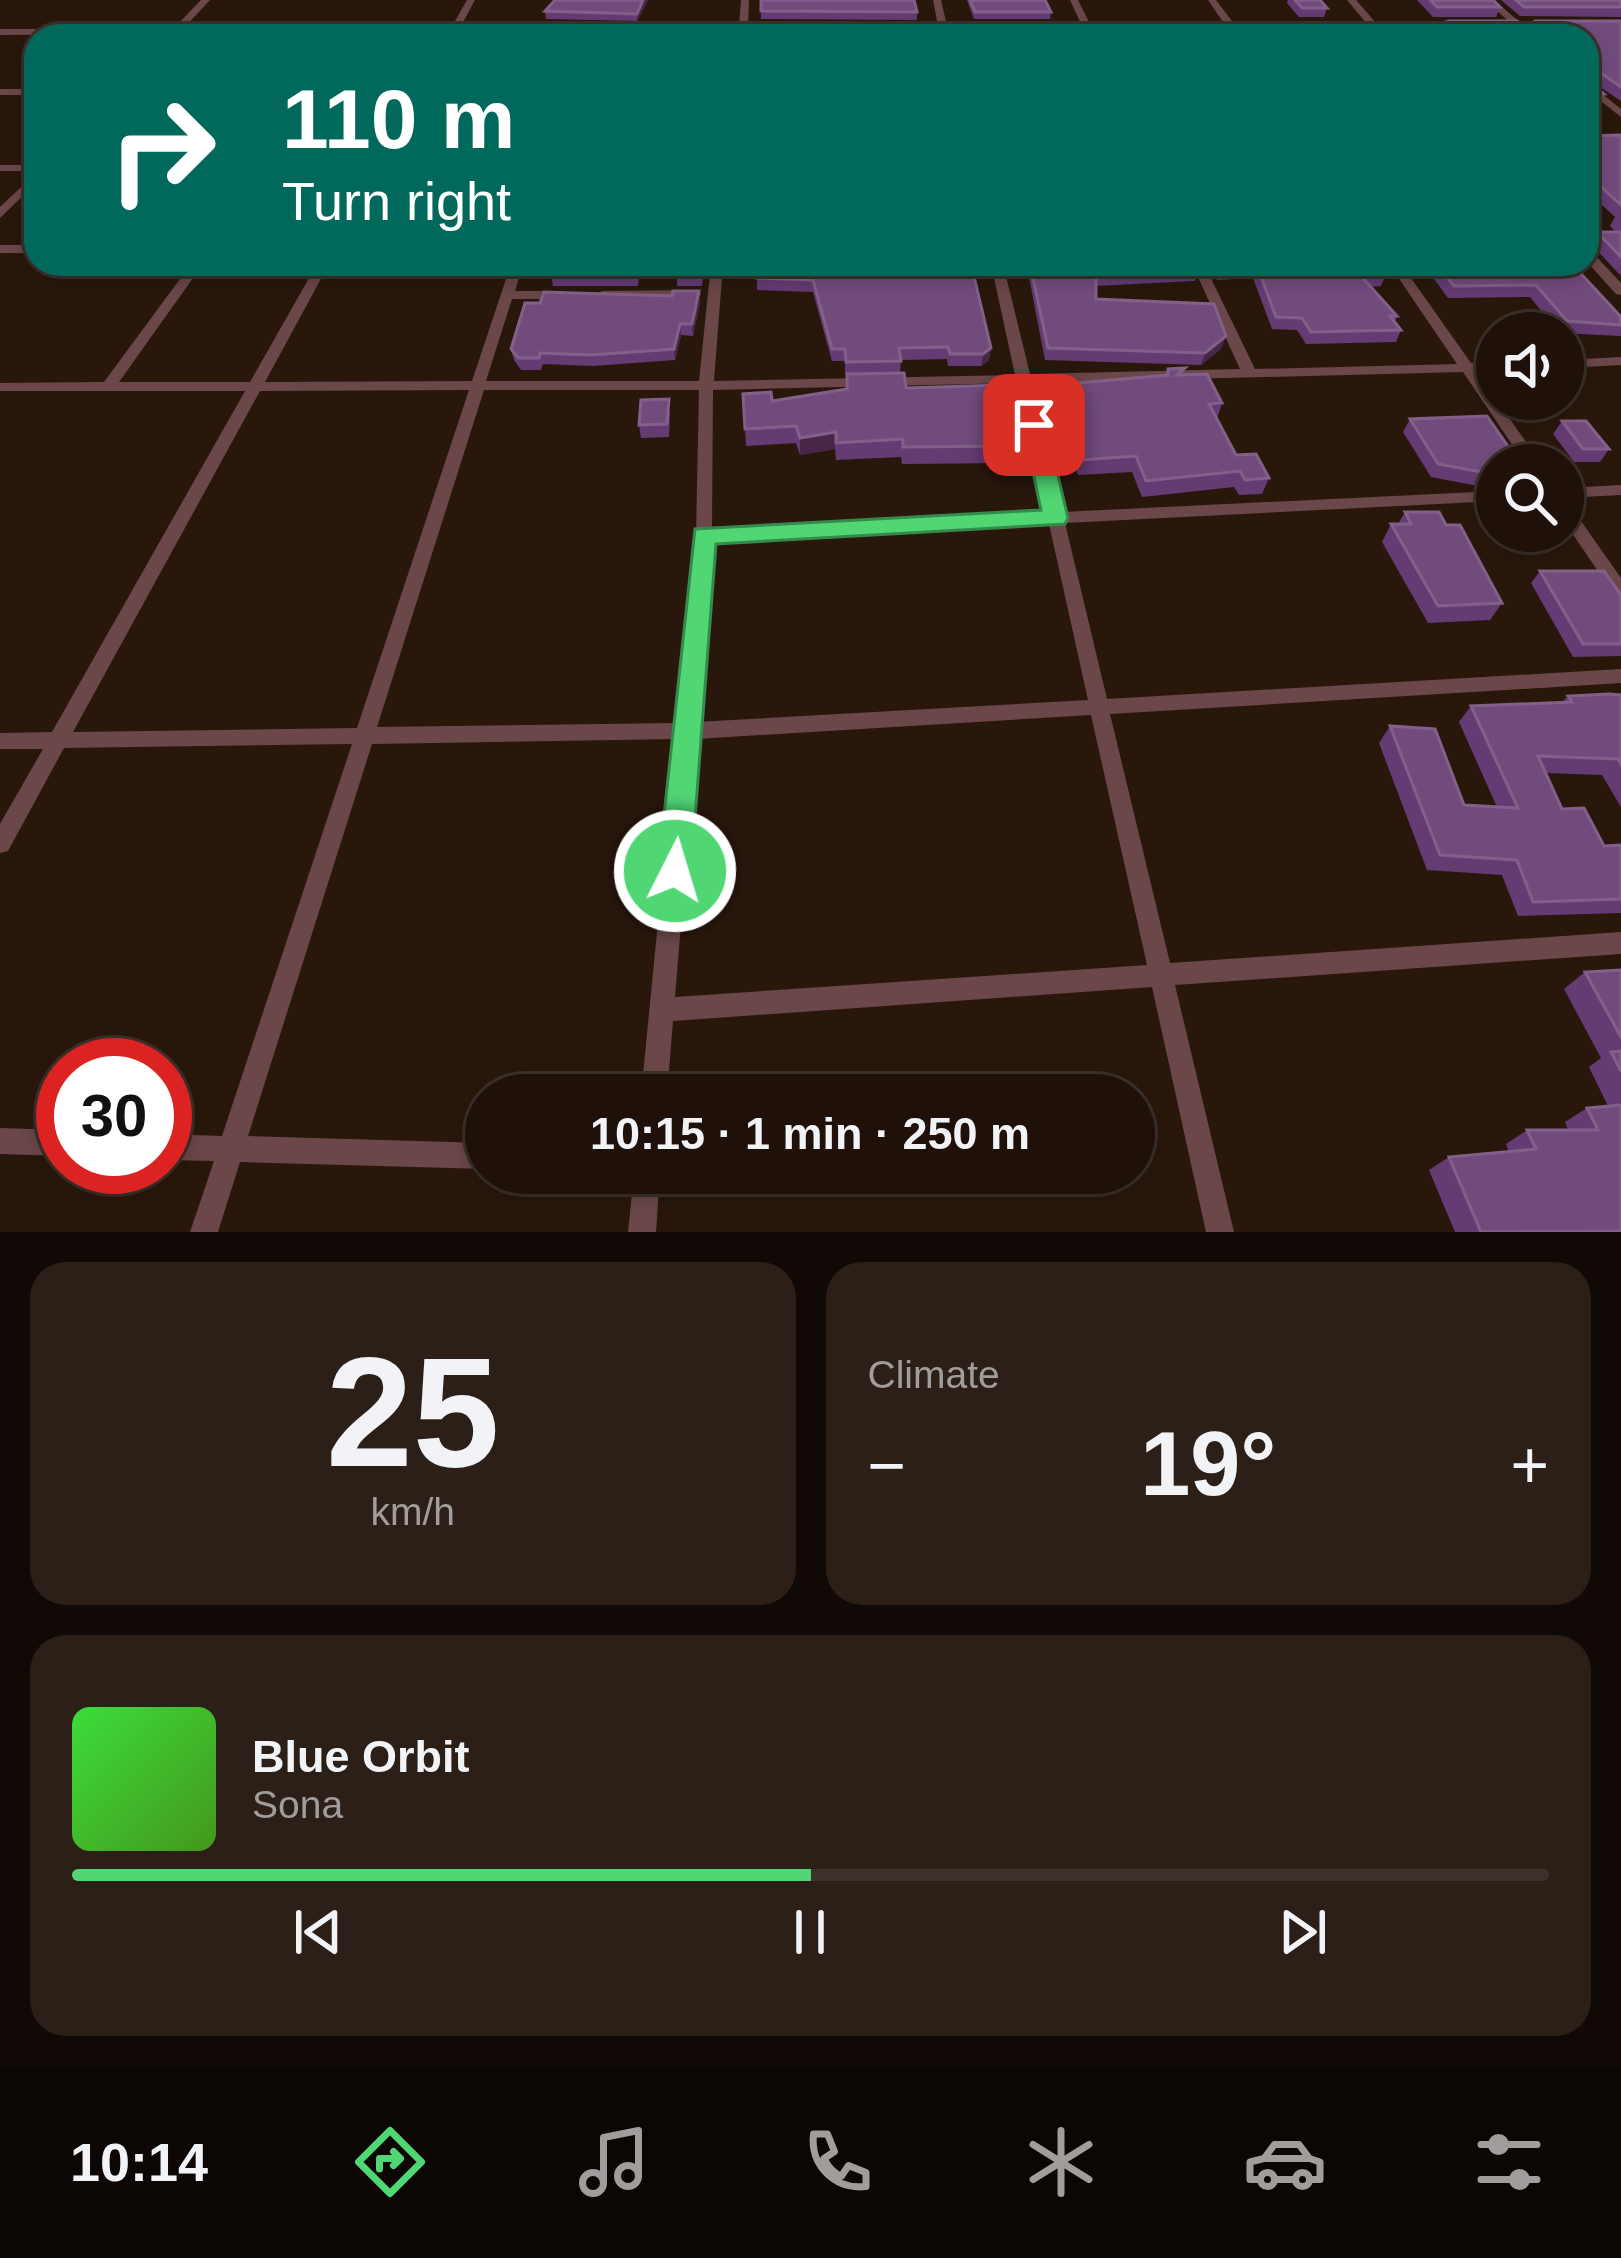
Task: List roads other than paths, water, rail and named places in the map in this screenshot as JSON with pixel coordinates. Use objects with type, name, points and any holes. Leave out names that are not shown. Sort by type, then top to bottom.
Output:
[{"type":"street","points":[[183,24],[206,0]]},
{"type":"street","points":[[1351,0],[1373,24]]},
{"type":"street","points":[[1489,0],[1517,24]]},
{"type":"street","points":[[0,214],[24,186]]},
{"type":"street","points":[[1599,267],[1621,291]]},
{"type":"street","points":[[109,387],[188,276]]},
{"type":"street","points":[[0,844],[316,276]]},
{"type":"street","points":[[204,1232],[513,276]]},
{"type":"street","points":[[656,1074],[704,536],[706,386],[715,276]]},
{"type":"street","points":[[1000,276],[1220,1232]]},
{"type":"street","points":[[1204,276],[1250,372]]},
{"type":"street","points":[[1403,276],[1519,444]]},
{"type":"street","points":[[507,295],[712,294]]},
{"type":"street","points":[[1584,363],[1621,361]]},
{"type":"street","points":[[0,387],[706,386],[1476,368]]},
{"type":"street","points":[[1584,492],[1621,490]]},
{"type":"street","points":[[704,536],[1476,497]]},
{"type":"street","points":[[1584,538],[1621,591]]},
{"type":"street","points":[[0,741],[688,731],[1621,676]]},
{"type":"street","points":[[662,1010],[1621,943]]},
{"type":"street","points":[[0,1141],[36,1142]]},
{"type":"street","points":[[192,1148],[465,1155]]},
{"type":"street","points":[[642,1232],[645,1194]]}]
